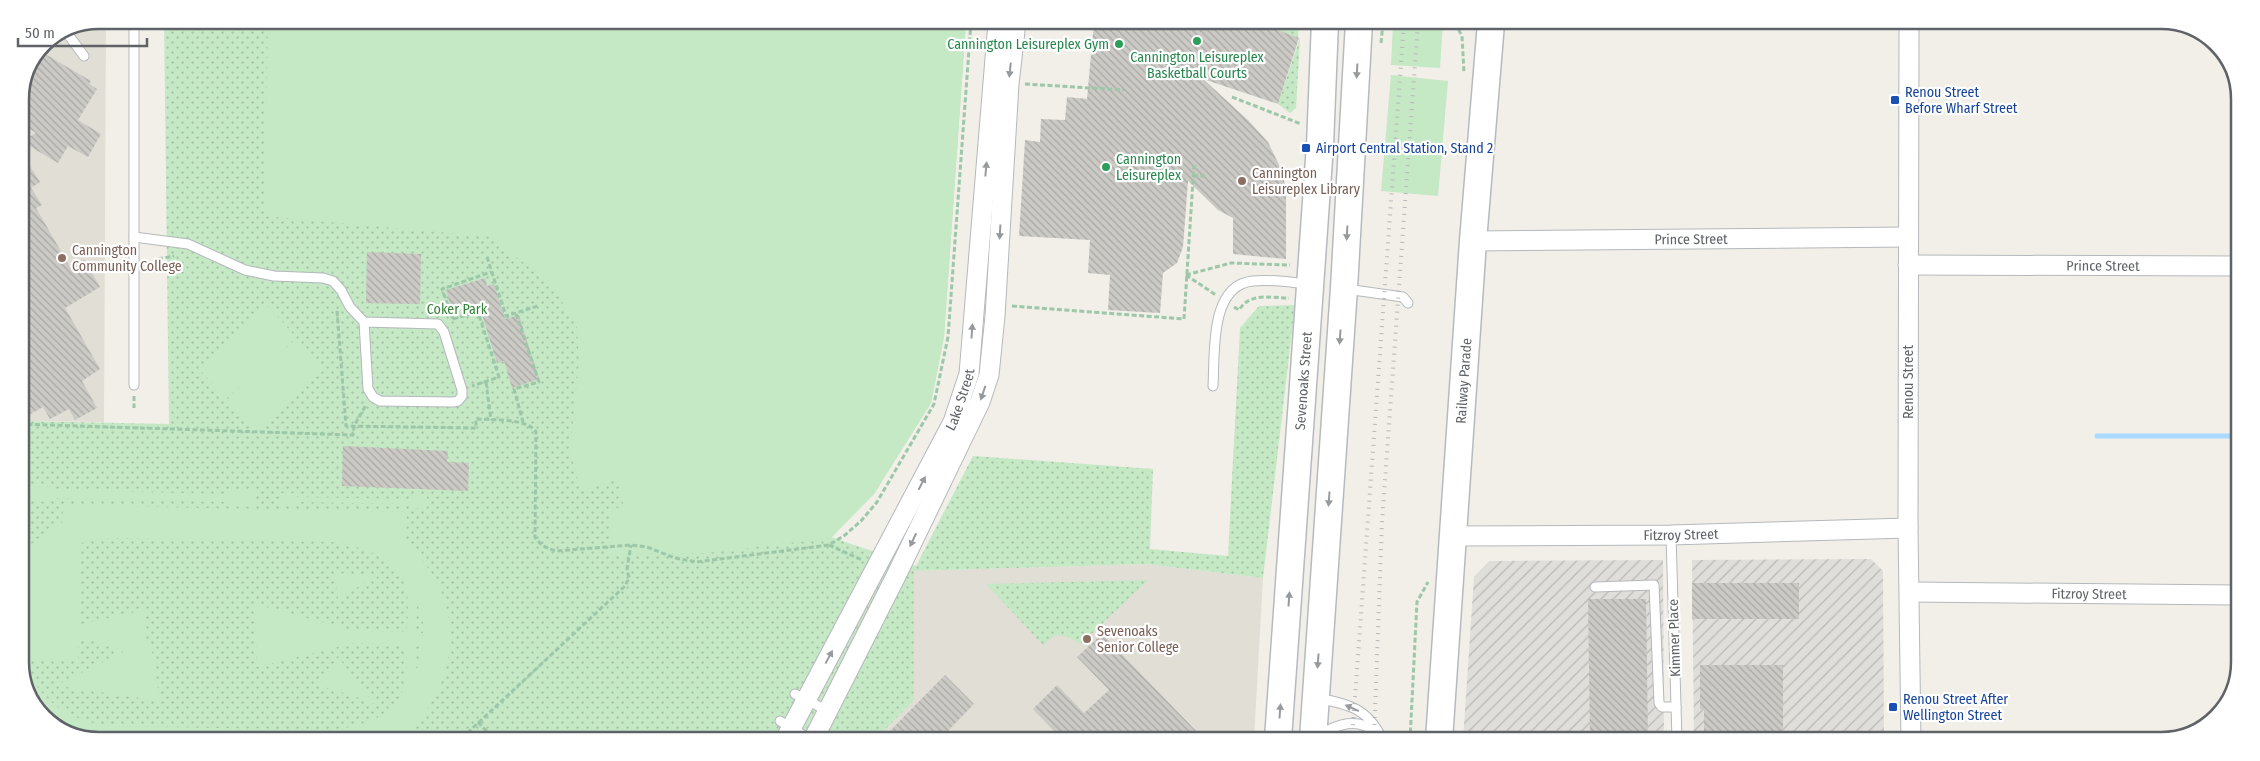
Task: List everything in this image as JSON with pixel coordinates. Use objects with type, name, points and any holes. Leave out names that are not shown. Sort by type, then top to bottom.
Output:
[{"type":"main road","name":"Sevenoaks Street","points":[[1278,732],[1320,145],[1324,29]]},
{"type":"main road","points":[[1314,732],[1360,29]]},
{"type":"main road","name":"Railway Parade","points":[[1440,732],[1473,241],[1491,29]]},
{"type":"main road","points":[[1282,683],[1298,692],[1316,697]]},
{"type":"street","name":"Lake Street","points":[[786,729],[801,697],[953,422],[967,381],[997,29]]},
{"type":"street","name":"Lake Street","points":[[817,732],[896,576],[980,402],[989,375],[996,316],[1009,84],[1015,29]]},
{"type":"street","name":"Renou Street","points":[[1909,29],[1908,528],[1911,732]]},
{"type":"street","name":"Prince Street","points":[[1473,241],[1908,237]]},
{"type":"street","name":"Prince Street","points":[[1908,266],[2231,266]]},
{"type":"street","name":"Fitzroy Street","points":[[1453,536],[1671,536],[1908,528]]},
{"type":"street","name":"Fitzroy Street","points":[[1910,592],[2231,595]]},
{"type":"lane","points":[[134,29],[134,385]]},
{"type":"lane","points":[[69,36],[84,56]]},
{"type":"lane","points":[[134,237],[188,244],[245,270],[274,276],[323,278],[333,281],[341,290],[350,306],[364,322],[368,389],[373,397],[380,400],[452,402],[458,401],[462,396],[462,390],[441,326],[432,323],[364,322]]},
{"type":"lane","points":[[1213,386],[1218,312],[1230,292],[1241,284],[1251,281],[1311,284]]},
{"type":"lane","points":[[1344,288],[1376,296],[1403,297],[1408,303]]},
{"type":"lane","name":"Kimmer Place","points":[[1671,536],[1677,732]]},
{"type":"lane","points":[[1595,587],[1654,585],[1659,703],[1662,707],[1676,707]]},
{"type":"lane","points":[[801,697],[828,711]]},
{"type":"lane","points":[[1316,697],[1340,702],[1359,710],[1373,722],[1379,732]]},
{"type":"lane","points":[[1326,732],[1338,725],[1350,722],[1371,727],[1377,732]]},
{"type":"path","points":[[336,303],[346,426],[476,428],[476,419],[523,422],[533,427],[536,432],[535,537],[547,549],[556,551],[631,545],[647,547],[675,558],[697,562],[829,544],[861,521],[886,489],[934,404],[948,337],[970,29]]},
{"type":"path","points":[[1016,84],[1124,90]]},
{"type":"path","points":[[1232,97],[1301,124]]},
{"type":"path","points":[[1010,306],[1184,319],[1194,165]]},
{"type":"path","points":[[1193,176],[1205,176]]},
{"type":"path","points":[[158,259],[179,257]]},
{"type":"path","points":[[487,257],[506,316],[538,306]]},
{"type":"path","points":[[1186,275],[1231,263],[1291,265]]},
{"type":"path","points":[[453,319],[442,289],[491,272]]},
{"type":"path","points":[[441,326],[453,319],[478,312],[499,378],[462,390]]},
{"type":"path","points":[[516,314],[539,382],[514,389],[523,422]]},
{"type":"path","points":[[486,382],[491,420]]},
{"type":"path","points":[[29,424],[354,435],[354,426],[373,397]]},
{"type":"path","points":[[468,732],[625,586],[629,578],[627,569],[631,545]]},
{"type":"path","points":[[478,722],[487,732]]},
{"type":"shaded area","name":"Cannington Community College","points":[[99,29],[106,29],[104,422],[29,421],[30,85],[34,72],[49,49],[72,34],[85,30]]},
{"type":"shaded area","points":[[1871,559],[1883,571],[1884,732],[1694,732],[1692,560]]},
{"type":"shaded area","points":[[1663,560],[1664,732],[1464,732],[1474,577],[1490,561]]},
{"type":"shaded area","name":"Sevenoaks Senior College","points":[[1146,564],[1263,578],[1254,732],[883,732],[914,700],[914,571]]},
{"type":"green space","name":"Coker Park","points":[[164,29],[966,29],[944,337],[931,403],[874,494],[831,537],[916,566],[973,456],[1153,469],[1150,549],[1228,556],[1240,328],[1259,306],[1295,305],[1263,578],[1146,564],[914,571],[914,700],[883,732],[99,732],[76,729],[49,712],[38,697],[30,676],[29,421],[169,424]]},
{"type":"green space","points":[[268,29],[966,29],[944,337],[931,403],[874,494],[831,538],[707,553],[610,554],[609,514],[623,504],[617,479],[581,491],[570,452],[579,361],[577,327],[558,295],[530,268],[491,237],[264,216]]},
{"type":"green space","points":[[1275,29],[1299,29],[1298,38]]},
{"type":"green space","points":[[1393,29],[1443,29],[1440,68],[1391,65]]},
{"type":"green space","points":[[1300,38],[1296,108],[1290,113],[1278,104]]},
{"type":"green space","points":[[1391,75],[1448,81],[1438,196],[1381,191]]},
{"type":"green space","points":[[268,306],[296,337],[226,399],[198,368]]},
{"type":"green space","points":[[297,338],[325,369],[256,432],[228,401]]},
{"type":"green space","points":[[29,486],[51,487],[52,490],[229,494],[229,491],[254,491],[254,507],[229,506],[229,502],[52,498],[51,502],[29,501]]},
{"type":"green space","points":[[279,493],[295,493],[295,497],[411,499],[411,496],[427,496],[427,508],[411,508],[411,504],[295,502],[294,505],[279,505]]},
{"type":"green space","points":[[63,505],[407,512],[406,544],[432,574],[439,586],[446,606],[450,627],[446,670],[428,708],[404,732],[99,732],[76,729],[49,712],[38,697],[30,676],[46,697],[68,714],[96,724],[111,726],[329,730],[351,727],[372,720],[391,708],[403,690],[406,679],[406,644],[354,643],[257,667],[255,604],[355,631],[407,632],[407,591],[394,567],[385,560],[354,546],[332,542],[114,538],[81,543],[79,625],[144,610],[144,641],[150,638],[160,701],[59,686],[54,688],[54,682],[59,684],[125,651],[79,636],[78,660],[29,659],[29,547],[62,523]],"holes":[[[417,603],[423,622],[423,633],[416,633]],[[416,644],[423,644],[416,673]]]},
{"type":"green space","points":[[335,573],[372,575],[375,573],[378,576],[376,578],[373,577],[338,600]]},
{"type":"green space","points":[[1148,580],[1081,644],[1066,636],[1055,635],[1043,645],[986,584]]},
{"type":"green space","points":[[338,657],[370,699],[374,700],[374,703],[371,704],[369,701],[318,685]]},
{"type":"building","name":"Cannington Leisureplex","points":[[1093,29],[1275,29],[1299,38],[1278,104],[1203,79],[1248,120],[1268,142],[1283,173],[1286,195],[1286,259],[1233,254],[1233,218],[1218,210],[1188,181],[1183,247],[1177,263],[1163,273],[1160,313],[1108,310],[1110,275],[1088,273],[1090,240],[1019,236],[1025,140],[1040,142],[1041,119],[1065,120],[1067,97],[1087,99]]},
{"type":"building","points":[[45,54],[91,81],[89,84],[97,89],[78,120],[101,134],[88,157],[68,146],[58,163],[29,146],[29,137],[36,133],[29,129],[30,85],[34,72]]},
{"type":"building","points":[[29,164],[40,182],[31,188],[42,205],[36,208],[70,267],[84,259],[100,287],[65,308],[100,369],[82,381],[97,408],[75,420],[69,409],[50,419],[43,407],[29,415]]},
{"type":"building","points":[[367,252],[421,254],[420,304],[366,303]]},
{"type":"building","points":[[485,278],[487,286],[494,284],[505,319],[519,315],[539,379],[512,388],[504,361],[497,363],[480,308],[476,310],[474,304],[452,311],[446,290]]},
{"type":"building","points":[[343,446],[448,451],[447,462],[469,463],[468,491],[342,486]]},
{"type":"building","points":[[1692,583],[1799,583],[1799,619],[1692,619]]},
{"type":"building","points":[[1588,599],[1646,599],[1648,732],[1590,732]]},
{"type":"building","points":[[1102,634],[1197,732],[1055,732],[1033,709],[1057,685],[1084,713],[1109,690],[1077,657]]},
{"type":"building","points":[[1700,665],[1783,665],[1783,732],[1704,732],[1704,709],[1700,709]]},
{"type":"building","points":[[945,675],[974,704],[947,732],[889,732]]},
{"type":"waterway","points":[[2097,436],[2231,436]]},
{"type":"railway","points":[[1353,732],[1404,29]]},
{"type":"railway","points":[[1374,732],[1382,522],[1418,29]]},
{"type":"place","name":"Cannington Leisureplex Basketball Courts","points":[[1197,41]]},
{"type":"place","name":"Cannington Leisureplex Gym","points":[[1119,44]]},
{"type":"place","name":"Renou Street Before Wharf Street","points":[[1895,100]]},
{"type":"place","name":"Airport Central Station, Stand 2","points":[[1306,148]]},
{"type":"place","name":"Cannington Leisureplex","points":[[1106,167]]},
{"type":"place","name":"Cannington Leisureplex Library","points":[[1242,181]]},
{"type":"place","name":"Cannington Community College","points":[[62,258]]},
{"type":"place","name":"Sevenoaks Senior College","points":[[1087,639]]},
{"type":"place","name":"Renou Street After Wellington Street","points":[[1893,707]]}]
